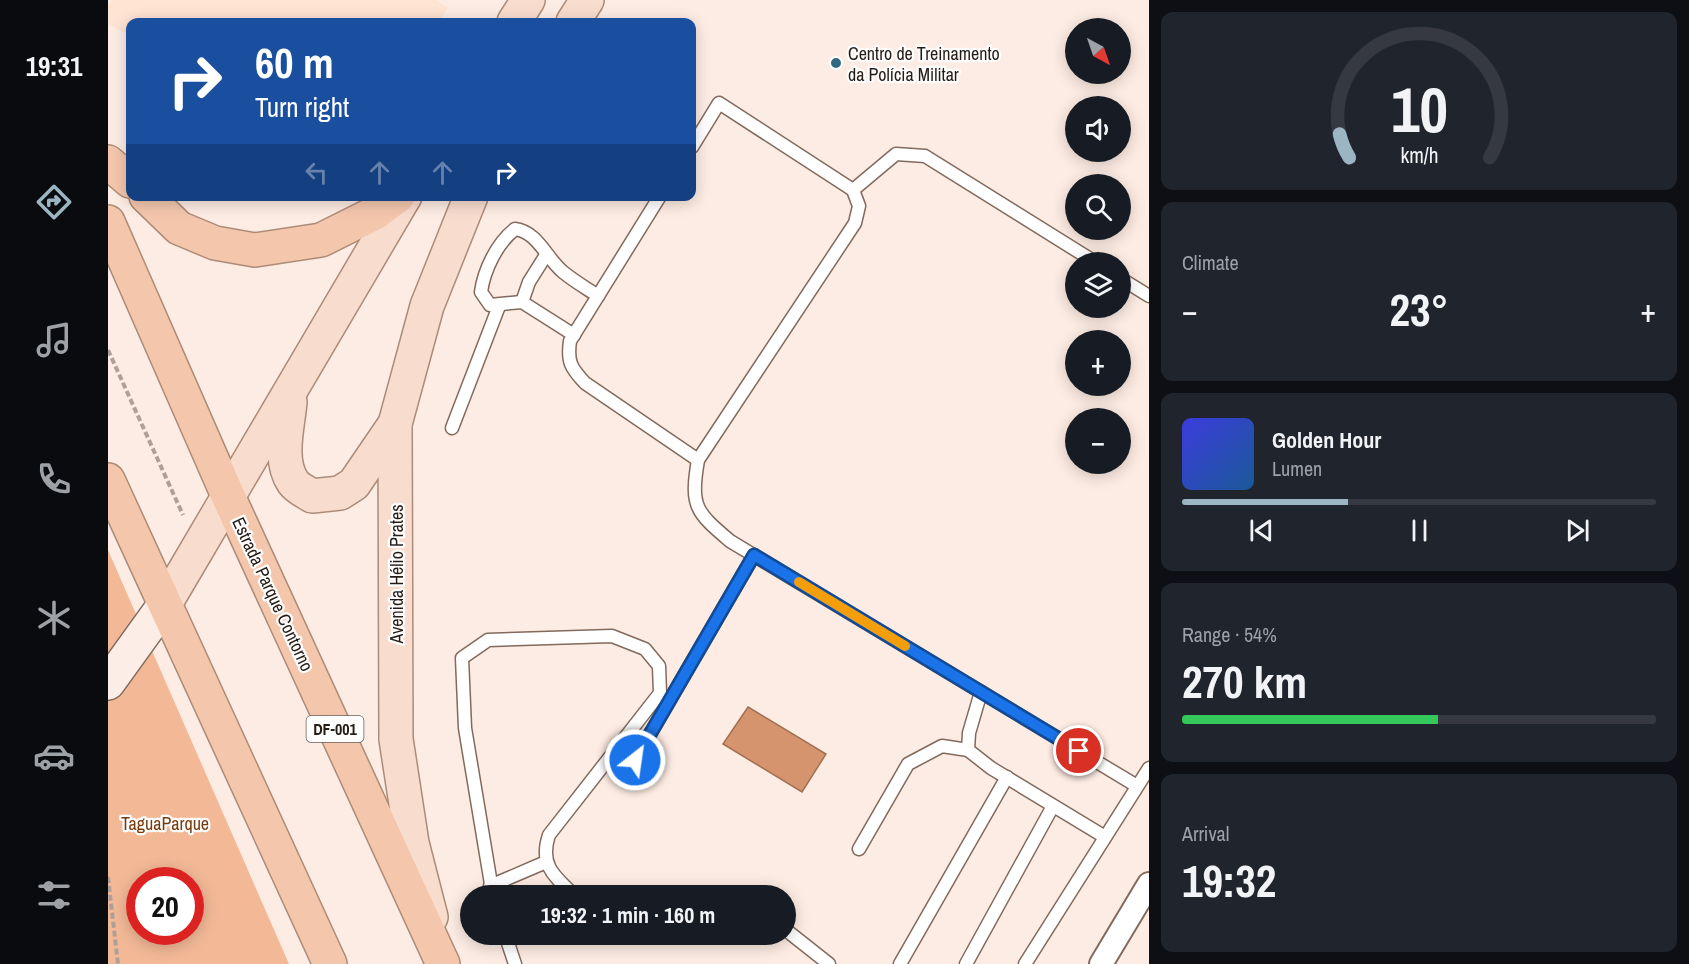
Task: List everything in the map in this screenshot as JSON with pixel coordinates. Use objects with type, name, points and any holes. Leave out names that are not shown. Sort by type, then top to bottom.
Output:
[{"type":"highway","points":[[108,162],[126,178]]},
{"type":"highway","points":[[151,201],[179,228],[215,243],[255,250],[321,240],[375,213],[391,201]]},
{"type":"highway","name":"Estrada Parque Contorno","points":[[108,222],[229,498],[442,962]]},
{"type":"highway","points":[[108,480],[330,964]]},
{"type":"main road","points":[[517,18],[528,0]]},
{"type":"main road","points":[[576,18],[587,0]]},
{"type":"main road","points":[[165,604],[402,201]]},
{"type":"main road","name":"Avenida Hélio Prates","points":[[442,962],[412,843],[396,739],[396,424],[427,306],[469,201]]},
{"type":"main road","points":[[290,393],[285,456],[288,472],[294,484],[312,496],[340,493],[354,484],[396,424]]},
{"type":"street","points":[[108,683],[165,604]]},
{"type":"street","points":[[1101,964],[1149,884]]},
{"type":"lane","points":[[696,140],[719,103],[853,190],[859,206],[855,223],[698,460],[693,490],[701,516],[730,541],[1137,786]]},
{"type":"lane","points":[[853,190],[896,154],[925,156],[1079,252]]},
{"type":"lane","points":[[657,201],[574,335],[568,355],[569,366],[585,383],[698,460]]},
{"type":"lane","points":[[574,335],[522,302],[499,306],[486,301],[482,292],[483,278],[509,234],[515,229],[524,230],[537,239],[546,255],[562,271],[598,296]]},
{"type":"lane","points":[[522,302],[529,282],[546,255]]},
{"type":"lane","points":[[1131,285],[1149,296]]},
{"type":"lane","points":[[453,428],[499,306]]},
{"type":"lane","points":[[635,760],[754,555]]},
{"type":"lane","points":[[491,885],[465,728],[462,658],[488,640],[612,636],[645,649],[659,666],[660,693],[549,835],[544,849],[546,862],[563,885]]},
{"type":"lane","points":[[968,750],[969,733],[981,692]]},
{"type":"lane","points":[[859,849],[908,764],[942,746],[968,750],[1007,777],[1105,837]]},
{"type":"lane","points":[[1025,964],[1149,768]]},
{"type":"lane","points":[[900,964],[1007,777]]},
{"type":"lane","points":[[966,964],[1053,806]]},
{"type":"lane","points":[[503,885],[546,862]]},
{"type":"lane","points":[[796,938],[829,964]]},
{"type":"lane","points":[[509,945],[515,964]]},
{"type":"path","points":[[108,350],[186,522]]},
{"type":"path","points":[[108,877],[118,964]]},
{"type":"shaded area","points":[[112,0],[436,0],[448,8],[442,18],[126,18],[126,34],[108,24],[108,6]]},
{"type":"shaded area","points":[[748,707],[826,754],[802,792],[723,744]]},
{"type":"green space","name":"TaguaParque","points":[[108,550],[289,964],[108,964]]},
{"type":"slow traffic","points":[[799,582],[905,646]]},
{"type":"place","name":"Centro de Treinamento da Polícia Militar","points":[[836,63]]},
{"type":"route","points":[[635,760],[754,555],[1079,751]]}]
